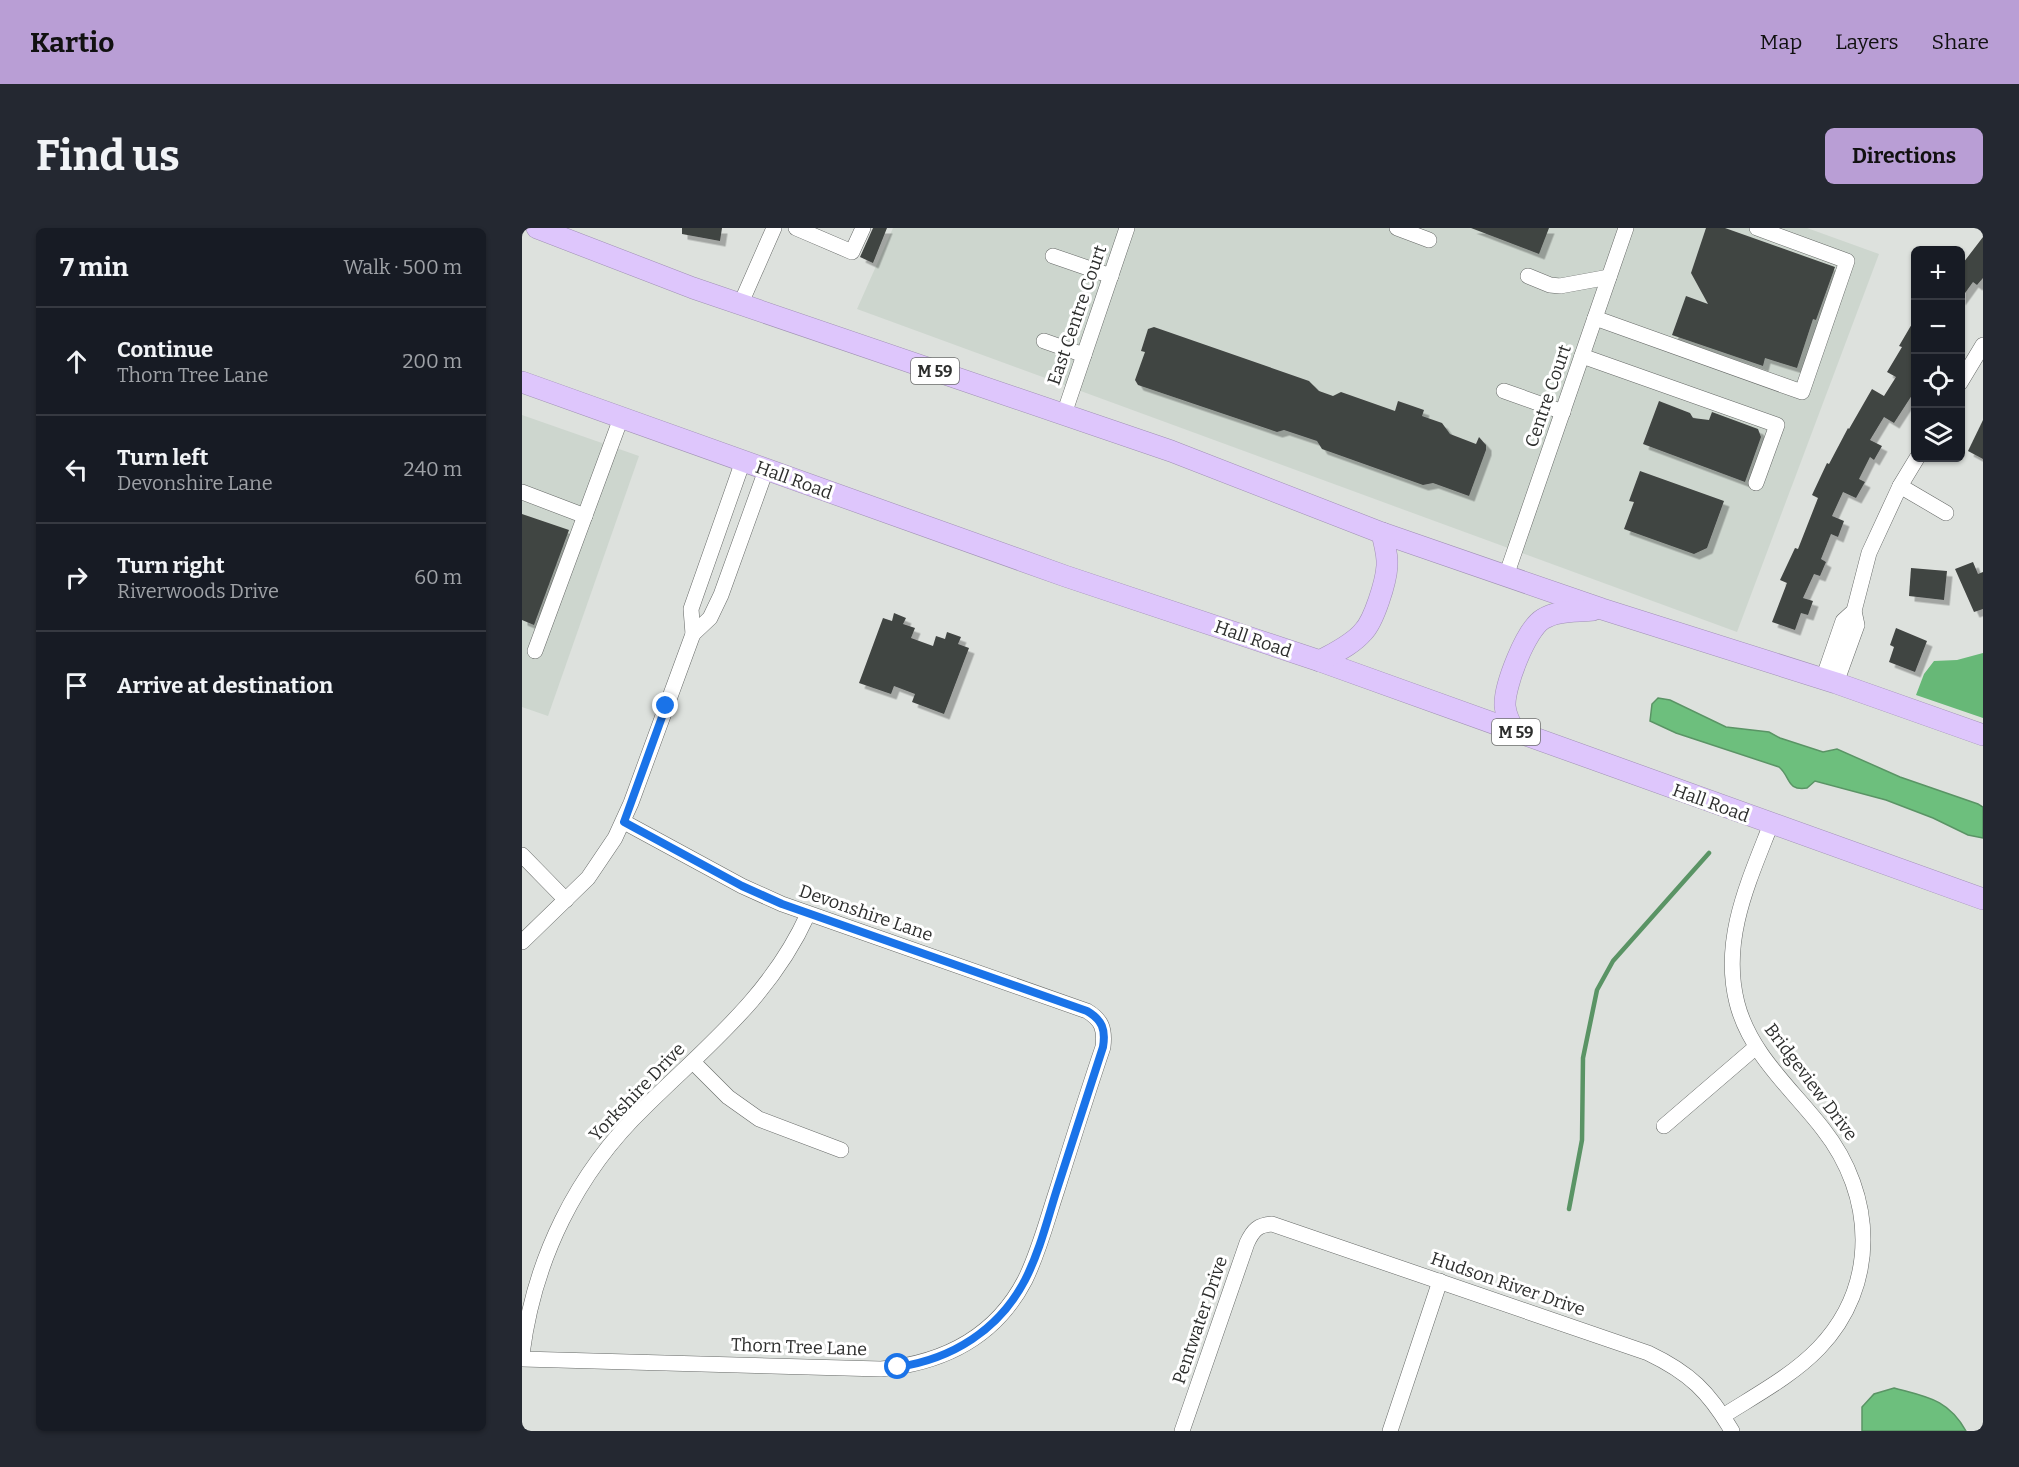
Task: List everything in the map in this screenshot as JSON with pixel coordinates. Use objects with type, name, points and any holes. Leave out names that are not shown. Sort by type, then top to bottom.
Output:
[{"type":"highway","name":"M 59","points":[[537,228],[693,288],[1171,451],[1382,533],[1602,609],[1830,681],[1983,735]]},
{"type":"highway","name":"Hall Road","points":[[522,382],[1065,576],[1515,731],[1983,899]]},
{"type":"highway","points":[[1320,662],[1364,632],[1370,621],[1387,564],[1382,533]]},
{"type":"highway","points":[[1515,731],[1507,718],[1506,693],[1525,639],[1534,626],[1544,618],[1557,613],[1602,609]]},
{"type":"street","points":[[741,303],[774,228]]},
{"type":"street","points":[[796,228],[825,234],[852,252],[863,228]]},
{"type":"street","name":"East Centre Court","points":[[1064,414],[1127,228]]},
{"type":"street","points":[[1396,228],[1429,240]]},
{"type":"street","name":"Centre Court","points":[[1506,576],[1626,228]]},
{"type":"street","points":[[1595,318],[1802,392],[1847,261],[1757,228]]},
{"type":"street","points":[[1053,256],[1111,276]]},
{"type":"street","points":[[1528,276],[1550,285],[1560,286],[1609,277]]},
{"type":"street","points":[[1044,341],[1084,355]]},
{"type":"street","points":[[1965,375],[1983,345]]},
{"type":"street","points":[[1582,356],[1777,425],[1756,483]]},
{"type":"street","points":[[1504,391],[1563,412]]},
{"type":"street","points":[[535,651],[621,418]]},
{"type":"street","points":[[522,942],[588,878],[624,822],[693,634],[692,609],[743,461]]},
{"type":"street","points":[[1830,681],[1857,625],[1854,611],[1869,553],[1900,486],[1915,462]]},
{"type":"street","points":[[693,634],[710,618],[727,579],[766,470]]},
{"type":"street","points":[[1900,486],[1946,513]]},
{"type":"street","points":[[522,492],[585,516]]},
{"type":"street","points":[[704,570],[727,579]]},
{"type":"street","name":"Devonshire Lane","points":[[624,822],[742,886],[808,914],[1087,1011],[1096,1016],[1102,1024]]},
{"type":"street","name":"Bridgeview Drive","points":[[1723,1416],[1789,1374],[1818,1349],[1830,1335],[1856,1287],[1863,1246],[1864,1228],[1858,1194],[1845,1161],[1822,1127],[1756,1047],[1737,1004],[1733,983],[1732,945],[1735,927],[1747,885],[1771,824]]},
{"type":"street","points":[[522,855],[566,900]]},
{"type":"street","name":"Yorkshire Drive","points":[[522,1356],[527,1321],[543,1265],[575,1194],[622,1130],[736,1020],[766,984],[785,957],[808,914]]},
{"type":"street","name":"Thorn Tree Lane","points":[[522,1356],[881,1369],[915,1365],[960,1348],[974,1340],[998,1318],[1025,1280],[1039,1245],[1103,1047],[1102,1024]]},
{"type":"street","points":[[1664,1126],[1756,1047]]},
{"type":"street","points":[[693,1062],[728,1097],[759,1119],[841,1150]]},
{"type":"street","name":"Hudson River Drive","points":[[1260,1225],[1282,1226],[1648,1353],[1693,1380],[1717,1405],[1732,1431]]},
{"type":"street","name":"Pentwater Drive","points":[[1182,1431],[1247,1243],[1251,1234],[1260,1225]]},
{"type":"street","points":[[1390,1431],[1440,1281]]},
{"type":"shaded area","points":[[893,228],[1807,228],[1879,254],[1737,632],[857,309]]},
{"type":"shaded area","points":[[522,415],[639,456],[548,716],[522,707]]},
{"type":"shaded area","points":[[1983,653],[1983,718],[1916,695],[1924,674],[1934,661],[1957,660]]},
{"type":"shaded area","points":[[1658,698],[1670,700],[1726,727],[1769,732],[1780,738],[1823,752],[1837,749],[1900,777],[1978,804],[1983,807],[1983,838],[1968,835],[1933,818],[1886,800],[1815,781],[1807,788],[1795,787],[1779,767],[1676,733],[1650,721],[1652,704]]},
{"type":"shaded area","points":[[1894,1388],[1936,1401],[1952,1412],[1966,1431],[1862,1431],[1862,1407],[1874,1394]]},
{"type":"building","points":[[682,228],[722,228],[720,241],[682,234]]},
{"type":"building","points":[[873,228],[887,228],[873,263],[860,257]]},
{"type":"building","points":[[1471,228],[1549,228],[1539,254]]},
{"type":"building","points":[[1706,228],[1725,228],[1835,267],[1816,320],[1813,319],[1797,368],[1765,358],[1763,366],[1672,335],[1686,296],[1708,304],[1691,273]]},
{"type":"building","points":[[1983,237],[1983,278],[1977,285],[1973,282],[1965,293],[1965,260]]},
{"type":"building","points":[[1911,326],[1911,397],[1894,423],[1884,417],[1870,440],[1882,446],[1874,460],[1870,457],[1859,479],[1865,482],[1856,498],[1843,492],[1832,516],[1844,521],[1838,537],[1831,534],[1821,559],[1826,562],[1820,576],[1814,574],[1803,598],[1813,601],[1808,615],[1801,613],[1795,630],[1772,622],[1787,583],[1780,580],[1795,548],[1798,549],[1818,498],[1812,495],[1827,463],[1829,464],[1872,389],[1884,396],[1896,377],[1887,372],[1902,347],[1899,346]]},
{"type":"building","points":[[1154,327],[1309,381],[1319,391],[1333,396],[1341,392],[1395,411],[1398,401],[1424,410],[1422,416],[1442,423],[1450,434],[1476,444],[1479,437],[1486,445],[1486,450],[1469,496],[1433,483],[1423,485],[1322,449],[1317,441],[1284,430],[1277,432],[1138,385],[1135,380],[1145,352],[1141,351],[1148,329]]},
{"type":"building","points":[[1659,401],[1690,413],[1693,418],[1709,420],[1712,412],[1758,429],[1761,437],[1745,482],[1643,444]]},
{"type":"building","points":[[1983,420],[1983,459],[1968,451]]},
{"type":"building","points":[[1640,471],[1724,501],[1707,548],[1694,554],[1624,529],[1634,502],[1629,501]]},
{"type":"building","points":[[522,514],[569,530],[534,625],[522,620]]},
{"type":"building","points":[[1973,562],[1978,574],[1983,572],[1983,609],[1974,612],[1955,569]]},
{"type":"building","points":[[1911,568],[1947,571],[1944,600],[1909,596]]},
{"type":"building","points":[[894,613],[906,618],[903,624],[915,628],[911,638],[933,646],[936,636],[945,639],[947,632],[961,637],[958,644],[969,648],[944,714],[912,702],[915,694],[894,686],[891,694],[859,683],[883,618],[892,621]]},
{"type":"building","points":[[1896,628],[1927,641],[1915,672],[1889,662],[1894,647],[1890,645]]},
{"type":"waterway","points":[[1569,1209],[1582,1140],[1583,1058],[1597,990],[1613,961],[1709,853]]},
{"type":"route","points":[[666,706],[624,822],[762,896],[1087,1011],[1096,1016],[1102,1024],[1103,1047],[1039,1245],[1025,1280],[1008,1307],[974,1340],[931,1360],[898,1367]]}]
